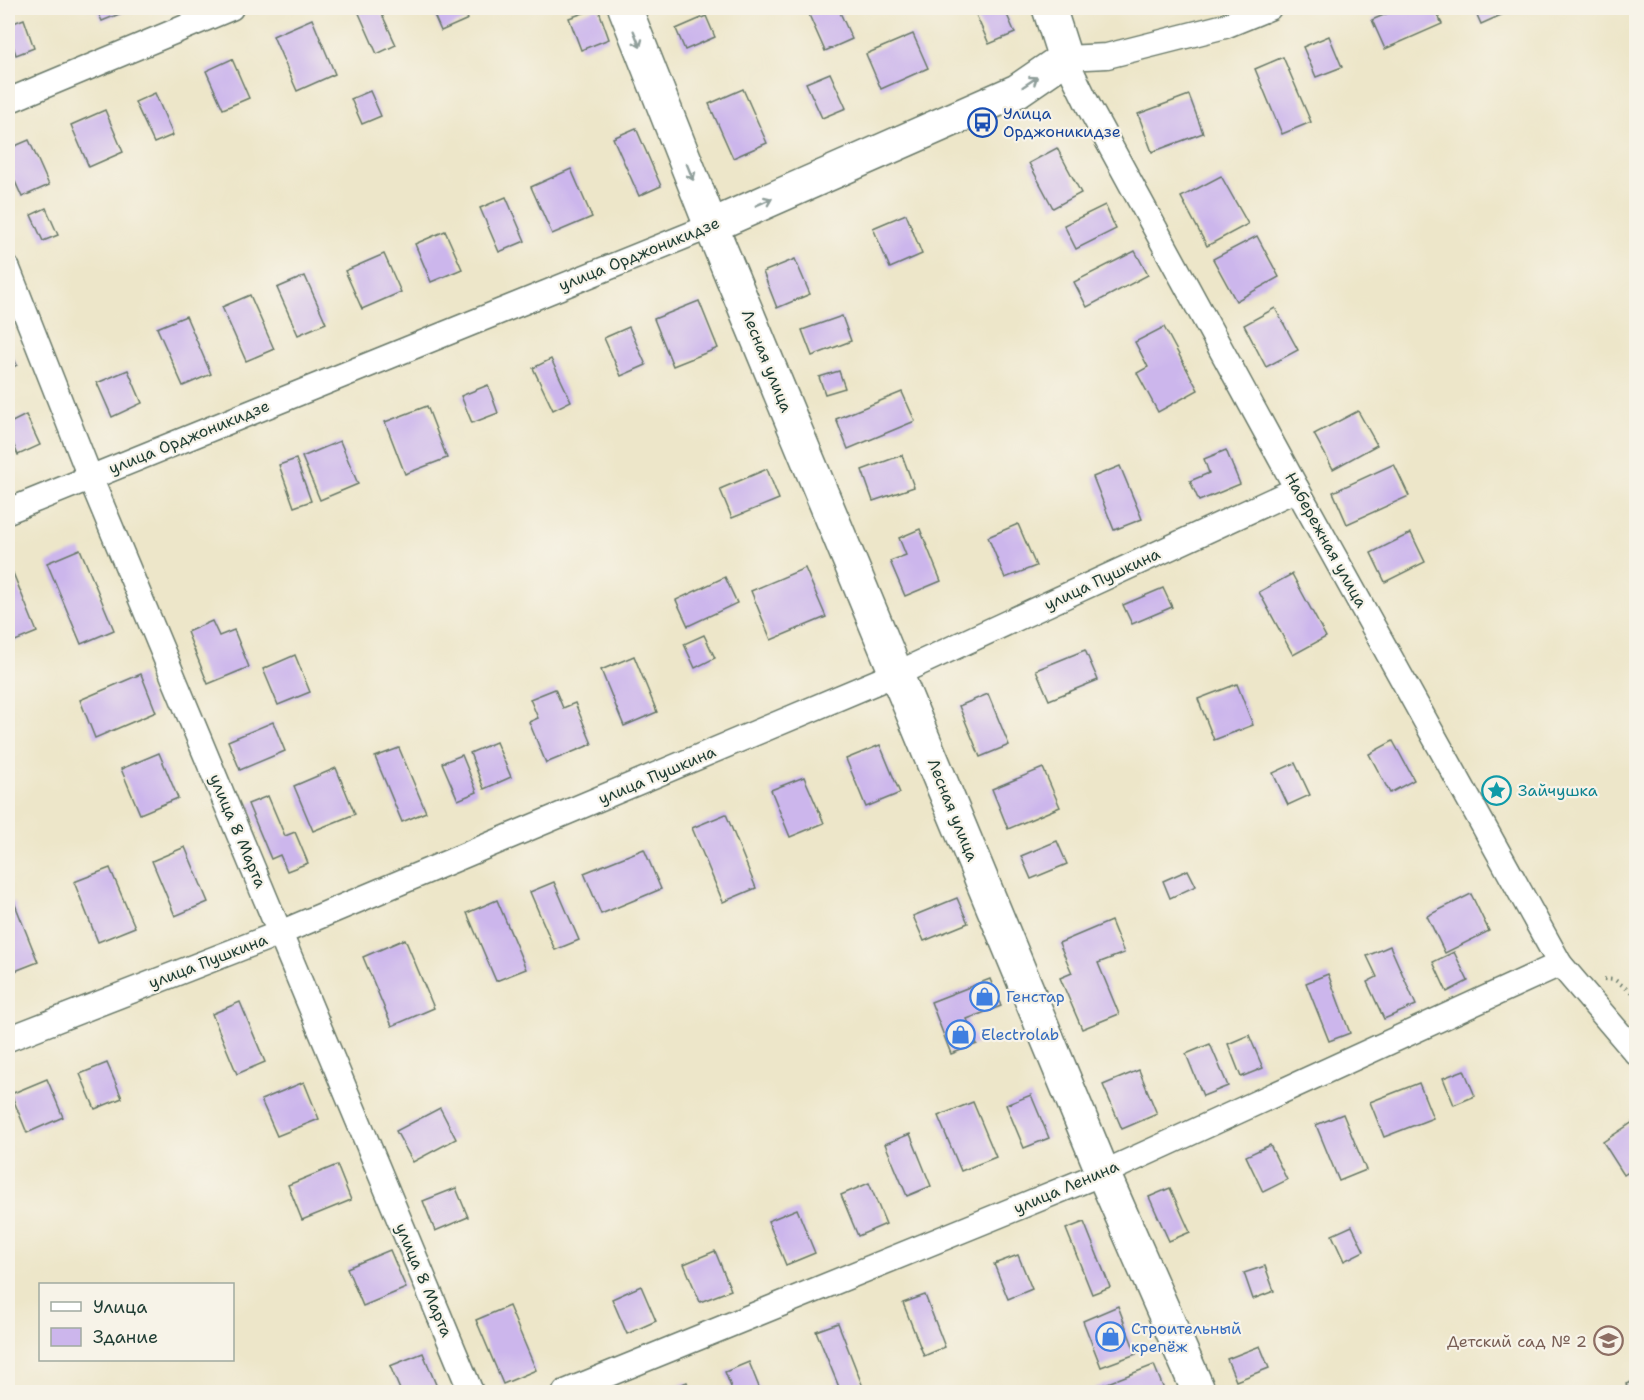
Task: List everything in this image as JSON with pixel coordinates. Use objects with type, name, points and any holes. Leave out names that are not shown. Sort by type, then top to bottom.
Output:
[{"type":"main road","name":"Лесная улица","points":[[625,8],[711,226],[896,674],[1103,1173],[1199,1392]]},
{"type":"main road","name":"Набережная улица","points":[[1049,8],[1065,58]]},
{"type":"main road","name":"улица Орджоникидзе","points":[[711,226],[1017,90],[1065,58]]},
{"type":"street","points":[[8,101],[231,8]]},
{"type":"street","points":[[1065,58],[1107,56],[1225,27],[1269,8]]},
{"type":"street","name":"Набережная улица","points":[[1065,58],[1089,107],[1297,489],[1560,964],[1636,1053]]},
{"type":"street","name":"улица Орджоникидзе","points":[[8,511],[711,226]]},
{"type":"street","name":"улица 8 Марта","points":[[8,269],[90,477],[471,1392]]},
{"type":"street","name":"улица Пушкина","points":[[8,1039],[280,933],[896,674],[1297,489]]},
{"type":"street","name":"улица Ленина","points":[[565,1392],[1103,1173],[1560,964]]},
{"type":"building","points":[[96,8],[128,8],[129,10],[102,21]]},
{"type":"building","points":[[365,8],[379,8],[396,45],[377,54],[358,11]]},
{"type":"building","points":[[431,8],[463,8],[468,19],[441,31]]},
{"type":"building","points":[[598,8],[609,39],[581,50],[569,18]]},
{"type":"building","points":[[806,8],[838,8],[852,39],[825,51]]},
{"type":"building","points":[[973,8],[1004,8],[1015,33],[989,44]]},
{"type":"building","points":[[1400,8],[1434,8],[1442,24],[1385,49],[1372,20]]},
{"type":"building","points":[[1474,8],[1509,8],[1510,11],[1481,24]]},
{"type":"building","points":[[706,16],[715,37],[685,50],[676,29]]},
{"type":"building","points":[[24,19],[34,48],[16,55],[8,25]]},
{"type":"building","points":[[312,19],[335,74],[297,91],[273,36]]},
{"type":"building","points":[[913,34],[928,68],[881,89],[866,54]]},
{"type":"building","points":[[1329,36],[1342,67],[1316,77],[1303,47]]},
{"type":"building","points":[[1283,57],[1311,122],[1282,134],[1255,69]]},
{"type":"building","points":[[232,59],[249,98],[223,109],[206,71]]},
{"type":"building","points":[[830,73],[846,108],[822,118],[806,83]]},
{"type":"building","points":[[743,89],[767,143],[733,158],[709,104]]},
{"type":"building","points":[[370,91],[381,116],[362,124],[351,99]]},
{"type":"building","points":[[155,93],[173,135],[154,143],[135,102]]},
{"type":"building","points":[[1189,95],[1203,133],[1152,152],[1138,114]]},
{"type":"building","points":[[105,110],[123,152],[89,167],[71,125]]},
{"type":"building","points":[[636,128],[661,186],[639,196],[613,138]]},
{"type":"building","points":[[29,140],[49,185],[22,197],[8,166],[8,149]]},
{"type":"building","points":[[1057,148],[1081,193],[1053,208],[1029,163]]},
{"type":"building","points":[[571,169],[592,217],[552,234],[531,187]]},
{"type":"building","points":[[1221,176],[1248,224],[1207,246],[1181,197]]},
{"type":"building","points":[[506,197],[525,241],[499,252],[480,208]]},
{"type":"building","points":[[1105,205],[1116,229],[1076,249],[1064,225]]},
{"type":"building","points":[[46,208],[58,235],[43,241],[31,215]]},
{"type":"building","points":[[906,214],[922,254],[890,268],[873,228]]},
{"type":"building","points":[[445,231],[462,269],[431,282],[415,244]]},
{"type":"building","points":[[1257,236],[1279,277],[1236,301],[1213,259]]},
{"type":"building","points":[[1135,251],[1148,275],[1087,307],[1074,282]]},
{"type":"building","points":[[384,254],[401,292],[362,309],[345,271]]},
{"type":"building","points":[[795,259],[810,294],[777,308],[763,272]]},
{"type":"building","points":[[305,276],[326,323],[298,335],[277,288]]},
{"type":"building","points":[[250,295],[274,349],[246,361],[222,307]]},
{"type":"building","points":[[699,301],[718,348],[673,366],[654,319]]},
{"type":"building","points":[[1275,308],[1298,350],[1266,367],[1244,325]]},
{"type":"building","points":[[186,316],[211,374],[183,386],[157,328]]},
{"type":"building","points":[[842,316],[851,341],[812,356],[802,330]]},
{"type":"building","points":[[629,327],[646,365],[621,376],[604,338]]},
{"type":"building","points":[[1164,327],[1198,390],[1158,412],[1137,373],[1148,367],[1135,342]]},
{"type":"building","points":[[8,347],[17,365],[8,370]]},
{"type":"building","points":[[551,359],[571,401],[553,410],[533,368]]},
{"type":"building","points":[[128,370],[142,403],[112,417],[97,383]]},
{"type":"building","points":[[839,371],[845,388],[825,394],[819,377]]},
{"type":"building","points":[[488,385],[498,413],[472,423],[461,396]]},
{"type":"building","points":[[902,392],[915,421],[848,449],[836,419]]},
{"type":"building","points":[[427,406],[447,458],[405,474],[385,422]]},
{"type":"building","points":[[1358,411],[1377,445],[1333,469],[1314,434]]},
{"type":"building","points":[[26,415],[40,445],[18,455],[8,432],[8,424]]},
{"type":"building","points":[[340,441],[358,484],[320,500],[302,457]]},
{"type":"building","points":[[1226,450],[1240,484],[1199,501],[1190,481],[1209,473],[1204,459]]},
{"type":"building","points":[[902,455],[914,487],[873,501],[862,470]]},
{"type":"building","points":[[296,459],[311,501],[294,507],[279,465]]},
{"type":"building","points":[[1394,464],[1409,496],[1347,524],[1333,492]]},
{"type":"building","points":[[1120,466],[1142,519],[1114,530],[1093,477]]},
{"type":"building","points":[[767,469],[779,499],[732,518],[720,489]]},
{"type":"building","points":[[1018,524],[1036,566],[1005,578],[988,537]]},
{"type":"building","points":[[920,529],[941,581],[905,596],[890,561],[906,555],[899,538]]},
{"type":"building","points":[[1411,533],[1425,562],[1385,582],[1371,553]]},
{"type":"building","points":[[80,549],[114,630],[81,644],[47,563]]},
{"type":"building","points":[[805,568],[826,617],[771,640],[751,591]]},
{"type":"building","points":[[13,573],[37,632],[8,644],[8,575]]},
{"type":"building","points":[[1292,574],[1326,637],[1293,655],[1259,592]]},
{"type":"building","points":[[725,577],[737,603],[688,626],[676,600]]},
{"type":"building","points":[[1163,588],[1172,607],[1132,624],[1123,605]]},
{"type":"building","points":[[212,621],[219,636],[234,630],[249,667],[208,684],[187,632]]},
{"type":"building","points":[[704,635],[715,658],[695,668],[684,644]]},
{"type":"building","points":[[1085,650],[1098,680],[1049,700],[1036,670]]},
{"type":"building","points":[[295,655],[310,692],[278,705],[263,669]]},
{"type":"building","points":[[634,656],[657,712],[624,726],[601,670]]},
{"type":"building","points":[[141,674],[156,712],[95,738],[80,700]]},
{"type":"building","points":[[1237,684],[1253,725],[1214,740],[1198,699]]},
{"type":"building","points":[[555,689],[563,708],[575,703],[592,744],[546,763],[529,722],[538,718],[530,699]]},
{"type":"building","points":[[988,694],[1009,745],[980,757],[959,706]]},
{"type":"building","points":[[273,722],[285,751],[240,770],[228,741]]},
{"type":"building","points":[[1393,741],[1414,780],[1390,793],[1369,754]]},
{"type":"building","points":[[496,742],[511,777],[484,789],[470,753]]},
{"type":"building","points":[[880,745],[900,793],[866,807],[846,759]]},
{"type":"building","points":[[399,748],[426,812],[402,822],[375,757]]},
{"type":"building","points":[[159,753],[178,798],[140,814],[121,769]]},
{"type":"building","points":[[462,755],[477,792],[458,800],[442,763]]},
{"type":"building","points":[[1295,763],[1310,795],[1288,805],[1273,773]]},
{"type":"building","points":[[336,768],[355,814],[313,831],[294,786]]},
{"type":"building","points":[[1043,768],[1060,807],[1008,829],[992,789]]},
{"type":"building","points":[[804,777],[824,823],[790,837],[771,790]]},
{"type":"building","points":[[268,796],[285,836],[295,832],[308,863],[287,871],[280,855],[271,859],[248,804]]},
{"type":"building","points":[[726,814],[756,888],[723,902],[692,828]]},
{"type":"building","points":[[1057,841],[1067,864],[1031,879],[1021,856]]},
{"type":"building","points":[[185,847],[208,902],[175,916],[152,861]]},
{"type":"building","points":[[644,849],[661,889],[601,914],[584,873]]},
{"type":"building","points":[[110,868],[135,927],[98,942],[74,882]]},
{"type":"building","points":[[1188,870],[1196,886],[1170,898],[1163,881]]},
{"type":"building","points":[[554,882],[579,940],[555,950],[530,892]]},
{"type":"building","points":[[1471,894],[1489,931],[1445,953],[1427,916]]},
{"type":"building","points":[[957,898],[968,923],[924,941],[913,916]]},
{"type":"building","points":[[497,900],[526,969],[496,981],[467,913]]},
{"type":"building","points":[[14,902],[38,962],[10,973],[8,967],[8,905]]},
{"type":"building","points":[[1111,921],[1124,953],[1098,963],[1119,1014],[1082,1029],[1060,978],[1072,973],[1059,943]]},
{"type":"building","points":[[405,939],[434,1008],[392,1026],[363,957]]},
{"type":"building","points":[[1390,946],[1416,1005],[1384,1019],[1367,982],[1377,977],[1367,956]]},
{"type":"building","points":[[1454,952],[1468,981],[1447,992],[1433,962]]},
{"type":"building","points":[[1328,974],[1350,1033],[1329,1041],[1306,983]]},
{"type":"building","points":[[990,979],[1001,1006],[967,1019],[977,1044],[951,1054],[931,1002]]},
{"type":"building","points":[[240,1002],[265,1062],[237,1074],[212,1014]]},
{"type":"building","points":[[1249,1035],[1263,1068],[1241,1077],[1228,1044]]},
{"type":"building","points":[[1210,1044],[1228,1086],[1203,1096],[1186,1054]]},
{"type":"building","points":[[107,1063],[122,1098],[95,1109],[80,1074]]},
{"type":"building","points":[[1139,1070],[1157,1114],[1122,1129],[1103,1085]]},
{"type":"building","points":[[1464,1070],[1475,1096],[1454,1105],[1443,1078]]},
{"type":"building","points":[[47,1079],[63,1117],[27,1133],[11,1094]]},
{"type":"building","points":[[304,1082],[319,1119],[277,1136],[261,1100]]},
{"type":"building","points":[[1419,1083],[1433,1118],[1384,1137],[1370,1102]]},
{"type":"building","points":[[1031,1095],[1049,1138],[1024,1148],[1006,1105]]},
{"type":"building","points":[[973,1102],[996,1157],[961,1171],[938,1116]]},
{"type":"building","points":[[440,1108],[456,1139],[413,1162],[396,1131]]},
{"type":"building","points":[[1343,1114],[1366,1170],[1339,1181],[1316,1125]]},
{"type":"building","points":[[1636,1120],[1636,1167],[1624,1175],[1603,1142]]},
{"type":"building","points":[[910,1134],[931,1186],[907,1196],[885,1144]]},
{"type":"building","points":[[1270,1145],[1287,1180],[1263,1192],[1246,1156]]},
{"type":"building","points":[[337,1165],[351,1200],[302,1220],[288,1185]]},
{"type":"building","points":[[869,1183],[886,1224],[858,1236],[841,1195]]},
{"type":"building","points":[[456,1188],[468,1217],[435,1231],[423,1201]]},
{"type":"building","points":[[1170,1188],[1190,1232],[1169,1241],[1149,1197]]},
{"type":"building","points":[[797,1209],[815,1253],[786,1265],[768,1221]]},
{"type":"building","points":[[1084,1222],[1110,1287],[1092,1294],[1066,1229]]},
{"type":"building","points":[[1352,1226],[1364,1251],[1344,1261],[1332,1235]]},
{"type":"building","points":[[390,1250],[406,1288],[363,1306],[347,1268]]},
{"type":"building","points":[[715,1251],[731,1290],[700,1302],[684,1264]]},
{"type":"building","points":[[1018,1255],[1032,1289],[1008,1299],[994,1264]]},
{"type":"building","points":[[1265,1266],[1274,1291],[1253,1299],[1244,1273]]},
{"type":"building","points":[[641,1286],[656,1321],[627,1334],[612,1299]]},
{"type":"building","points":[[925,1295],[945,1347],[924,1356],[903,1303]]},
{"type":"building","points":[[509,1306],[536,1370],[503,1384],[476,1320]]},
{"type":"building","name":"Строительный крепёж","points":[[1118,1306],[1136,1354],[1101,1367],[1083,1321]]},
{"type":"building","points":[[838,1323],[863,1387],[849,1392],[841,1392],[816,1331]]},
{"type":"building","points":[[1260,1346],[1269,1368],[1236,1381],[1227,1359]]},
{"type":"building","points":[[423,1353],[439,1392],[401,1392],[390,1366]]},
{"type":"building","points":[[749,1362],[761,1392],[733,1392],[725,1372]]},
{"type":"building","points":[[1154,1365],[1165,1392],[1096,1392],[1095,1388]]},
{"type":"building","points":[[1636,1380],[1636,1392],[1629,1392],[1626,1384]]},
{"type":"building","points":[[687,1382],[691,1392],[662,1392]]},
{"type":"place","name":"Улица Орджоникидзе","points":[[982,122]]},
{"type":"place","name":"Зайчушка","points":[[1497,790]]},
{"type":"place","name":"Генстар","points":[[985,996]]},
{"type":"place","name":"Electrolab","points":[[960,1034]]},
{"type":"place","name":"Строительный крепёж","points":[[1110,1337]]},
{"type":"place","name":"Детский сад № 2","points":[[1608,1341]]}]
